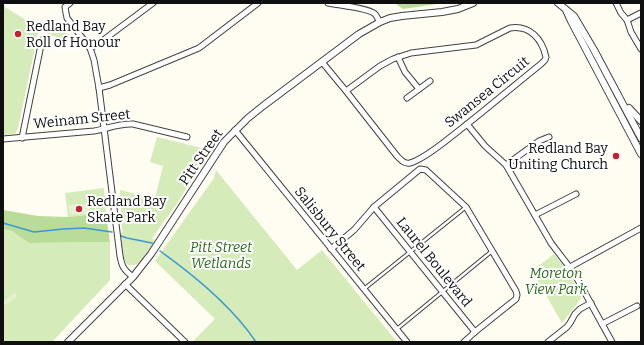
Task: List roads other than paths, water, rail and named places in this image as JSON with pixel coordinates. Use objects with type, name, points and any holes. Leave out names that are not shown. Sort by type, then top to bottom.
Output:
[{"type":"street","points":[[70,3],[64,5],[67,18],[90,48],[94,60],[99,88],[120,256],[122,265],[133,276]]},
{"type":"street","points":[[90,48],[98,44],[153,3]]},
{"type":"street","points":[[99,88],[110,85],[199,48],[258,3]]},
{"type":"street","points":[[328,3],[371,12],[375,14],[380,22]]},
{"type":"street","points":[[235,130],[258,110],[359,34],[380,22],[390,18],[402,16],[458,9],[473,3]]},
{"type":"street","points":[[558,3],[574,16],[621,99],[641,138]]},
{"type":"street","points":[[616,3],[621,13],[627,20],[631,32],[641,49]]},
{"type":"street","points":[[566,10],[570,21],[639,145],[641,154]]},
{"type":"street","points":[[627,20],[641,14]]},
{"type":"street","name":"Swansea Circuit","points":[[322,62],[397,156],[402,161],[407,163],[416,160],[439,147],[546,57],[538,39],[532,32],[526,29],[510,28],[486,41],[476,44],[411,53],[398,57],[380,66],[346,91]]},
{"type":"street","points":[[22,138],[42,40]]},
{"type":"street","points":[[398,57],[405,72],[419,89]]},
{"type":"street","points":[[408,98],[430,81]]},
{"type":"street","points":[[621,99],[641,121]]},
{"type":"street","name":"Weinam Street","points":[[3,139],[104,130],[123,124],[133,124],[187,137]]},
{"type":"street","points":[[467,124],[485,146],[506,165],[550,243],[574,273],[612,342]]},
{"type":"street","name":"Salisbury Street","points":[[235,130],[407,342]]},
{"type":"street","name":"Pitt Street","points":[[68,342],[140,268],[151,254],[224,142],[235,130]]},
{"type":"street","points":[[506,165],[539,141],[549,137]]},
{"type":"street","points":[[331,249],[354,230],[374,207],[420,169],[426,170],[466,207],[518,295],[516,299],[464,342]]},
{"type":"street","points":[[535,215],[576,194]]},
{"type":"street","name":"Laurel Boulevard","points":[[374,207],[475,332]]},
{"type":"street","points":[[570,267],[641,228]]},
{"type":"street","points":[[125,284],[185,342]]},
{"type":"street","points":[[548,342],[567,327],[580,309],[590,303]]},
{"type":"street","points":[[602,324],[637,306]]},
{"type":"lane","points":[[364,289],[466,207]]},
{"type":"lane","points":[[397,329],[493,251]]},
{"type":"waterway","points":[[3,223],[34,232],[84,228],[112,232]]},
{"type":"waterway","points":[[121,236],[152,243]]},
{"type":"waterway","points":[[160,251],[212,292],[236,316],[256,342]]},
{"type":"place","name":"Redland Bay Roll of Honour","points":[[18,34]]},
{"type":"place","name":"Redland Bay Uniting Church","points":[[616,156]]},
{"type":"place","name":"Redland Bay Skate Park","points":[[79,209]]},
{"type":"park label","name":"Pitt Street Wetlands","points":[[221,256]]},
{"type":"park label","name":"Moreton View Park","points":[[556,282]]}]
